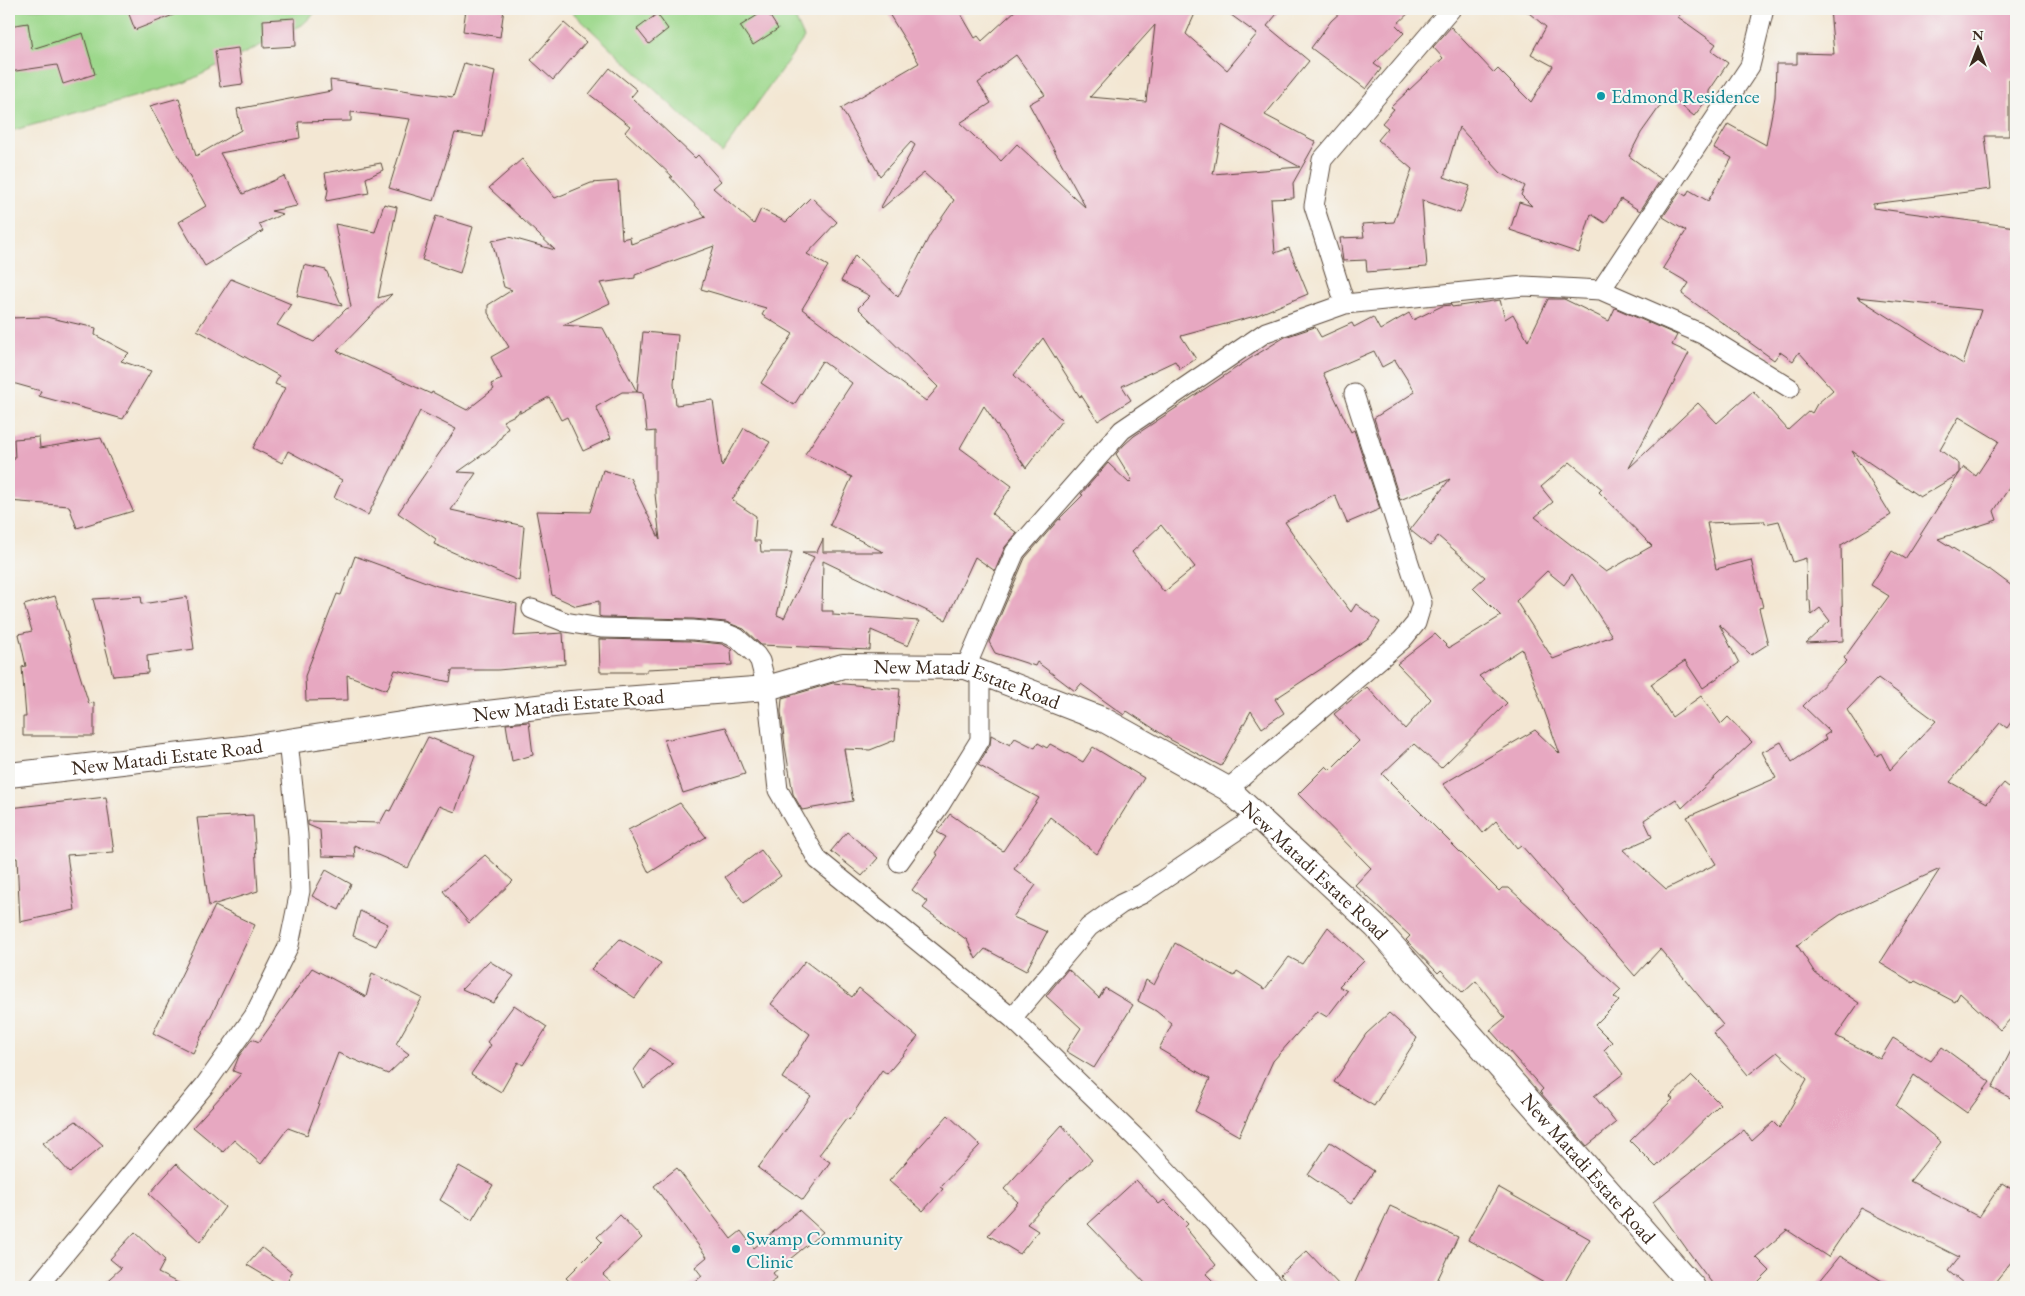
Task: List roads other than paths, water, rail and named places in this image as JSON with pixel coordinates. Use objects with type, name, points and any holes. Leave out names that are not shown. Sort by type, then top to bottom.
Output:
[{"type":"street","points":[[1345,304],[1314,206],[1322,160],[1452,9]]},
{"type":"street","points":[[1601,290],[1750,66],[1764,9]]},
{"type":"street","points":[[899,862],[940,805],[980,740],[973,670],[1015,552],[1122,430],[1266,332],[1345,304],[1524,286],[1601,290],[1702,334],[1790,388]]},
{"type":"street","points":[[1228,788],[1402,640],[1416,623],[1422,603],[1354,394]]},
{"type":"street","points":[[532,609],[565,622],[601,628],[693,630],[726,634],[737,638],[756,655],[760,661],[767,688],[778,790],[818,860],[1012,1018],[1144,1146],[1274,1287]]},
{"type":"street","name":"New Matadi Estate Road","points":[[9,776],[288,741],[435,719],[571,702],[767,688],[843,666],[973,670],[1104,720],[1228,788],[1376,927],[1691,1287]]},
{"type":"street","points":[[37,1287],[210,1077],[254,1016],[289,945],[300,891],[298,835],[288,741]]},
{"type":"street","points":[[1012,1018],[1090,927],[1121,904],[1142,894],[1258,816]]},
{"type":"place","name":"Edmond Residence","points":[[1601,96]]},
{"type":"place","name":"Swamp Community Clinic","points":[[736,1249]]}]
